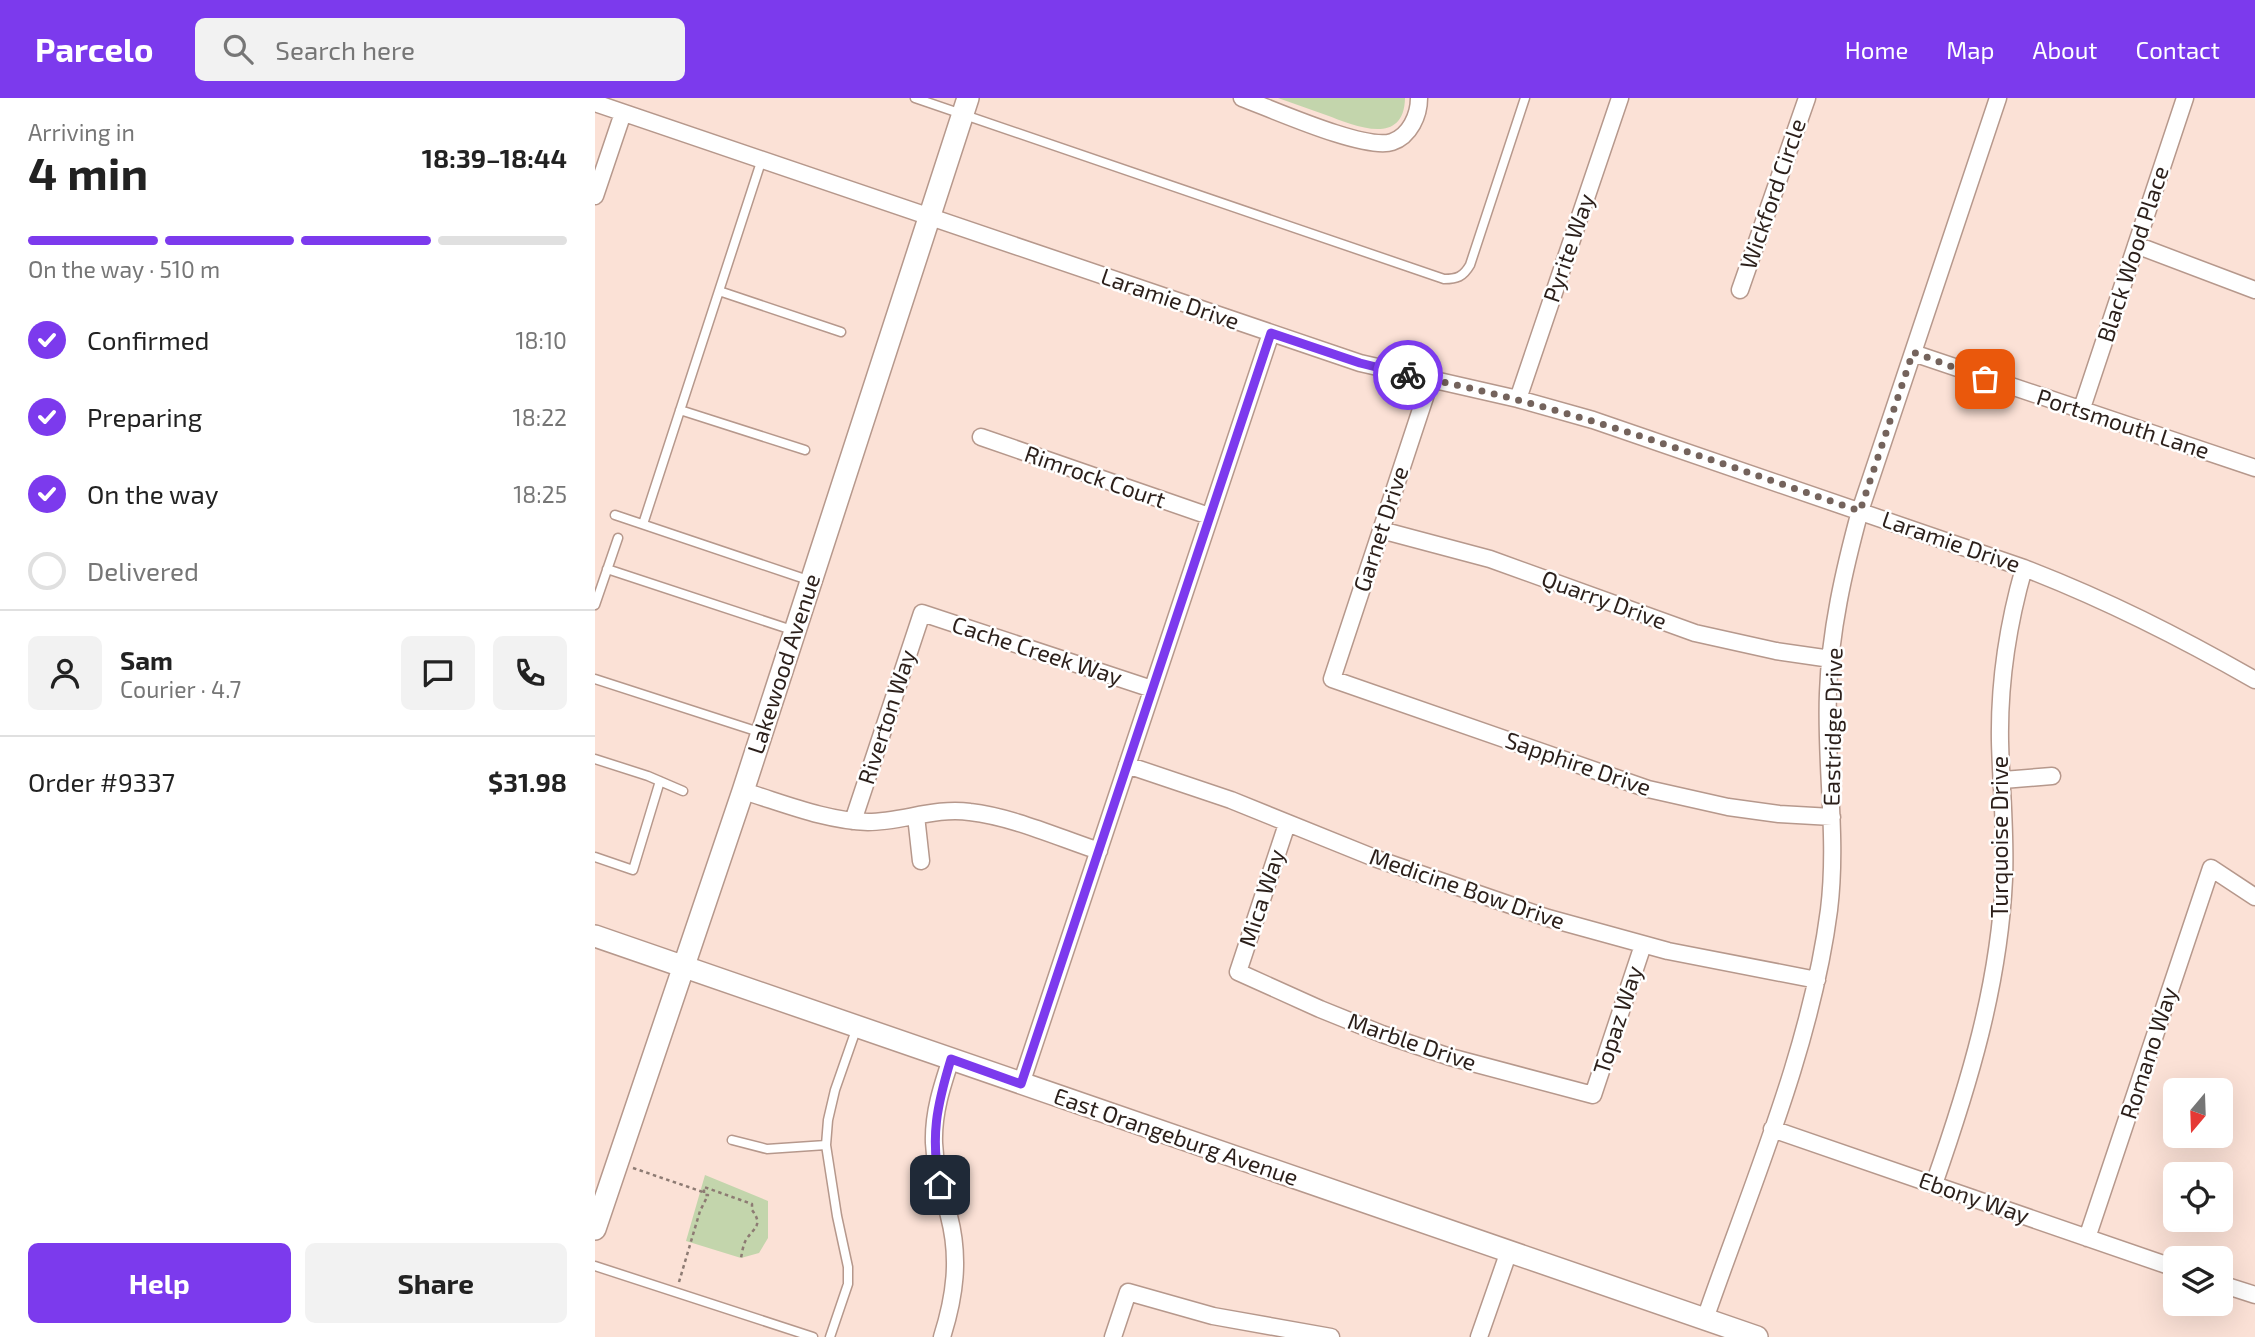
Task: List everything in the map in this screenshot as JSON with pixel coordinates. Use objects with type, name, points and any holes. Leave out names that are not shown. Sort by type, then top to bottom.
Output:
[{"type":"street","points":[[1241,98],[1354,139],[1383,143],[1392,142],[1408,130],[1418,112],[1419,98]]},
{"type":"street","name":"Pyrite Way","points":[[1518,399],[1620,98]]},
{"type":"street","name":"Wickford Circle","points":[[1740,290],[1807,98]]},
{"type":"street","name":"Eastridge Drive","points":[[1705,1319],[1802,1042],[1818,980],[1829,905],[1832,817],[1828,751],[1831,659],[1837,608],[1860,511],[1997,98]]},
{"type":"street","name":"Black Wood Place","points":[[2081,411],[2185,98]]},
{"type":"street","name":"Laramie Drive","points":[[595,103],[1360,363],[1518,399],[1593,420],[2024,568],[2091,594],[2149,621],[2255,680]]},
{"type":"street","name":"Lakewood Avenue","points":[[595,1229],[762,733],[966,106]]},
{"type":"street","points":[[595,196],[623,113]]},
{"type":"street","points":[[2136,245],[2255,289]]},
{"type":"street","points":[[1021,1084],[1271,333]]},
{"type":"street","name":"Portsmouth Lane","points":[[1913,352],[2255,468]]},
{"type":"street","name":"Garnet Drive","points":[[1332,679],[1431,379]]},
{"type":"street","name":"Rimrock Court","points":[[981,438],[1209,516]]},
{"type":"street","name":"Quarry Drive","points":[[1381,530],[1490,559],[1695,633],[1776,651],[1831,659]]},
{"type":"street","name":"Turquoise Drive","points":[[1934,1184],[1966,1092],[1993,980],[2004,879],[2000,740],[2002,685],[2011,624],[2024,568]]},
{"type":"street","name":"Cache Creek Way","points":[[922,612],[1152,689]]},
{"type":"street","name":"Riverton Way","points":[[853,821],[922,612]]},
{"type":"street","name":"Sapphire Drive","points":[[1332,679],[1648,789],[1728,807],[1832,817]]},
{"type":"street","name":"Medicine Bow Drive","points":[[1127,765],[1231,800],[1470,893],[1548,918],[1643,945],[1742,967],[1818,980]]},
{"type":"street","points":[[2003,779],[2052,776]]},
{"type":"street","points":[[743,790],[829,817],[853,821],[895,820],[942,811],[967,811],[988,815],[1098,851]]},
{"type":"street","points":[[916,816],[921,861]]},
{"type":"street","name":"Mica Way","points":[[1238,972],[1287,824]]},
{"type":"street","name":"Romano Way","points":[[2087,1238],[2211,868],[2255,897]]},
{"type":"street","name":"East Orangeburg Avenue","points":[[595,936],[1758,1337]]},
{"type":"street","name":"Topaz Way","points":[[1593,1095],[1643,945]]},
{"type":"street","name":"Marble Drive","points":[[1238,972],[1382,1034],[1476,1065],[1593,1095]]},
{"type":"street","points":[[942,1337],[950,1312],[956,1264],[949,1215],[935,1164],[935,1124],[951,1059]]},
{"type":"street","name":"Ebony Way","points":[[1772,1129],[2163,1264]]},
{"type":"street","points":[[1479,1337],[1509,1251]]},
{"type":"street","points":[[2233,1287],[2255,1295]]},
{"type":"street","points":[[1113,1337],[1128,1292],[1213,1316],[1331,1337]]},
{"type":"lane","points":[[915,98],[966,106],[1444,279],[1456,279],[1465,274],[1470,265],[1525,98]]},
{"type":"lane","points":[[643,524],[762,159]]},
{"type":"lane","points":[[719,291],[841,332]]},
{"type":"lane","points":[[680,410],[805,450]]},
{"type":"lane","points":[[615,515],[811,581]]},
{"type":"lane","points":[[595,606],[618,538]]},
{"type":"lane","points":[[607,569],[795,631]]},
{"type":"lane","points":[[595,679],[762,733]]},
{"type":"lane","points":[[595,759],[684,791]]},
{"type":"lane","points":[[595,857],[633,870],[660,781]]},
{"type":"lane","points":[[830,1337],[848,1284],[848,1266],[826,1145],[835,1090],[857,1027]]},
{"type":"lane","points":[[732,1140],[767,1149],[826,1145]]},
{"type":"lane","points":[[595,1266],[813,1337]]},
{"type":"path","points":[[617,1163],[708,1195],[700,1212],[676,1292]]},
{"type":"path","points":[[703,1192],[704,1187],[752,1203],[757,1223],[753,1235],[745,1241],[741,1258]]},
{"type":"green space","points":[[1278,98],[1405,98],[1402,113],[1396,123],[1387,128],[1375,129],[1350,124]]},
{"type":"green space","points":[[705,1175],[768,1201],[768,1238],[759,1253],[741,1258],[686,1241]]},
{"type":"way so far","points":[[1408,375],[1496,393],[1593,420],[1860,511],[1913,352],[1985,379]]},
{"type":"route","points":[[940,1185],[935,1164],[935,1124],[951,1059],[1021,1084],[1271,333],[1360,363],[1408,375]]}]
